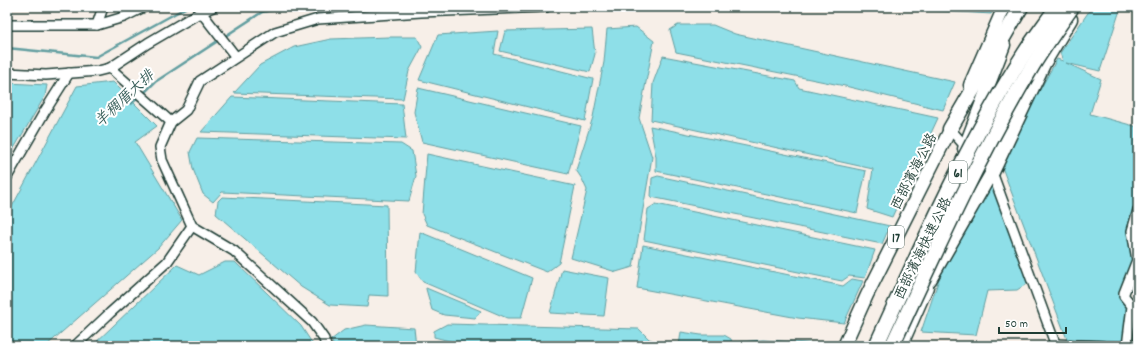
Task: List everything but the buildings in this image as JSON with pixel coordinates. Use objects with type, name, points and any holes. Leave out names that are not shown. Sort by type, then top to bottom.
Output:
[{"type":"highway","name":"西部濱海快速公路","points":[[876,346],[921,246],[978,133],[1024,54],[1057,7]]},
{"type":"highway","name":"西部濱海快速公路","points":[[892,346],[934,254],[991,138],[1034,64],[1072,7]]},
{"type":"highway","points":[[992,172],[1043,64],[1078,7]]},
{"type":"highway","points":[[950,129],[1019,8]]},
{"type":"main road","name":"西部濱海公路","points":[[844,346],[867,295],[950,129],[1004,7]]},
{"type":"main road","points":[[930,280],[965,146],[1019,8]]},
{"type":"main road","points":[[901,346],[930,280],[992,172]]},
{"type":"street","points":[[97,25],[103,7]]},
{"type":"street","points":[[7,25],[97,25],[124,17],[144,7]]},
{"type":"street","points":[[7,73],[46,75],[98,71],[110,68],[148,43],[201,12],[213,7]]},
{"type":"street","points":[[326,346],[324,339],[312,322],[234,251],[192,226],[162,160],[160,147],[171,122],[186,110],[200,81],[275,32],[318,19],[421,12],[546,7]]},
{"type":"street","points":[[201,12],[236,57]]},
{"type":"street","points":[[110,68],[171,122]]},
{"type":"street","points":[[7,177],[69,73]]},
{"type":"street","points":[[950,129],[992,172],[1056,345],[1102,346]]},
{"type":"street","points":[[1127,346],[1132,306],[1124,296],[1124,293],[1137,260],[1132,231],[1138,210]]},
{"type":"street","points":[[75,346],[167,262],[192,226]]},
{"type":"water","points":[[929,7],[994,7],[991,14],[928,10]]},
{"type":"water","points":[[1092,7],[1121,7],[1100,71],[1066,63],[1101,79],[1090,114],[1138,127],[1138,210],[1130,229],[1138,253],[1124,297],[1132,308],[1130,341],[1067,339],[1000,162],[1057,59],[1063,61],[1060,53]]},
{"type":"water","points":[[678,25],[713,25],[735,34],[955,82],[943,110],[845,86],[676,52],[670,30]]},
{"type":"water","points":[[636,27],[654,41],[639,118],[652,157],[633,267],[616,272],[571,258],[587,190],[576,170],[593,117],[604,62],[607,29]]},
{"type":"water","points":[[592,29],[595,54],[590,72],[500,51],[505,31]]},
{"type":"water","points":[[498,31],[494,54],[593,79],[585,121],[419,80],[438,35]]},
{"type":"water","points":[[417,37],[422,47],[409,71],[403,99],[234,93],[260,65],[294,47],[331,39]]},
{"type":"water","points":[[663,56],[795,81],[799,88],[938,118],[892,217],[867,209],[873,169],[651,120],[653,83]]},
{"type":"water","points":[[113,82],[157,126],[135,142],[182,220],[158,248],[46,346],[7,346],[7,216],[77,86]]},
{"type":"water","points":[[7,83],[47,85],[45,96],[7,160]]},
{"type":"water","points":[[418,88],[581,126],[568,174],[422,142],[414,112]]},
{"type":"water","points":[[232,97],[402,104],[406,139],[201,132]]},
{"type":"water","points":[[650,126],[866,171],[857,213],[656,171],[656,157]]},
{"type":"water","points":[[197,138],[401,144],[412,151],[416,176],[409,201],[222,192],[213,202],[203,194],[193,169],[190,152]]},
{"type":"water","points":[[427,154],[575,186],[559,263],[547,272],[427,225],[422,214]]},
{"type":"water","points":[[658,176],[890,226],[882,244],[651,197],[652,178]]},
{"type":"water","points":[[990,179],[1028,283],[1017,290],[987,291],[976,335],[921,332],[940,276],[963,227]]},
{"type":"water","points":[[222,197],[387,205],[388,296],[369,295],[367,307],[330,305],[301,287],[216,214],[218,201]]},
{"type":"water","points":[[656,204],[875,250],[865,278],[849,276],[842,281],[644,240],[648,209]]},
{"type":"water","points":[[420,232],[532,278],[521,318],[507,318],[423,282],[416,272]]},
{"type":"water","points":[[643,245],[843,286],[852,279],[863,281],[844,323],[798,318],[637,288]]},
{"type":"water","points":[[225,262],[235,262],[301,326],[314,346],[92,346],[177,265],[199,275]]},
{"type":"water","points":[[562,269],[609,278],[604,316],[550,313]]},
{"type":"water","points":[[426,288],[481,311],[475,318],[444,315],[432,310]]},
{"type":"water","points":[[447,324],[639,329],[649,339],[667,346],[469,346],[434,337],[434,331]]},
{"type":"water","points":[[366,325],[414,328],[416,346],[334,346],[331,340],[344,330]]},
{"type":"water","points":[[681,332],[701,335],[724,335],[731,339],[732,345],[736,346],[679,346]]},
{"type":"water","points":[[763,340],[821,344],[826,346],[736,346],[741,342]]},
{"type":"waterway","points":[[7,48],[96,57],[187,7]]},
{"type":"waterway","name":"羊稠厝大排","points":[[143,94],[155,82],[262,12],[286,7]]},
{"type":"waterway","name":"羊稠厝大排","points":[[131,104],[139,97]]}]
